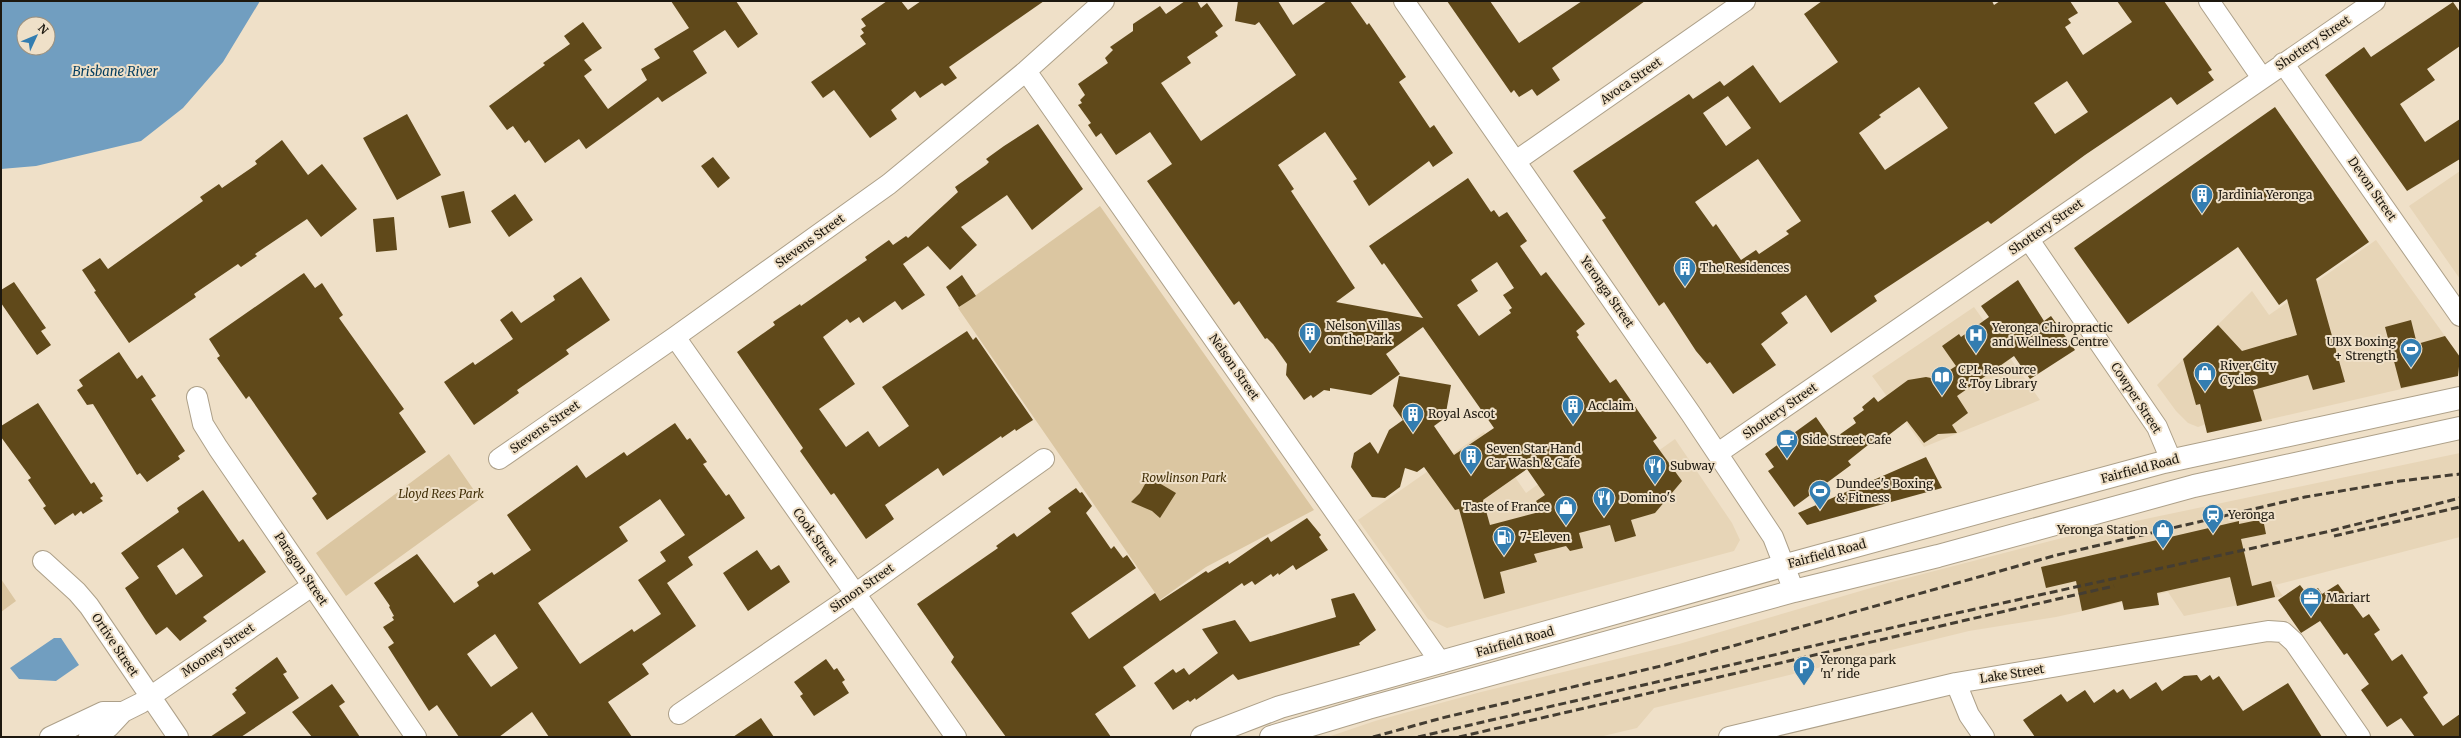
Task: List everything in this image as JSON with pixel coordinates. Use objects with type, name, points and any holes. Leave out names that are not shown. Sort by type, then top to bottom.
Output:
[{"type":"main road","name":"Fairfield Road","points":[[1202,737],[1280,707],[1786,565],[2171,460],[2460,398]]},
{"type":"main road","name":"Fairfield Road","points":[[1271,737],[1368,708],[1794,591],[1938,556],[2194,486],[2460,428]]},
{"type":"street","name":"Stevens Street","points":[[499,458],[675,337],[889,184],[1026,71],[1104,1]]},
{"type":"street","name":"Yeronga Street","points":[[1404,1],[1718,453],[1773,537],[1786,565],[1794,591]]},
{"type":"street","name":"Avoca Street","points":[[1516,161],[1745,1]]},
{"type":"street","points":[[2209,1],[2262,78]]},
{"type":"street","name":"Shottery Street","points":[[1718,453],[2375,1]]},
{"type":"street","name":"Devon Street","points":[[2283,63],[2460,316]]},
{"type":"street","name":"Nelson Street","points":[[1026,71],[1441,663]]},
{"type":"street","name":"Cowper Street","points":[[2029,240],[2158,427],[2171,460]]},
{"type":"street","name":"Cook Street","points":[[675,337],[956,737]]},
{"type":"street","name":"Paragon Street","points":[[197,397],[199,414],[209,434],[416,737]]},
{"type":"street","name":"Simon Street","points":[[678,714],[855,594],[1044,459]]},
{"type":"street","name":"Ortive Street","points":[[43,561],[77,592],[89,606],[178,737]]},
{"type":"street","name":"Mooney Street","points":[[89,737],[109,727],[123,712],[150,696],[312,586]]},
{"type":"street","name":"Lake Street","points":[[1729,737],[1956,683],[2268,631],[2283,632],[2294,642],[2360,737]]},
{"type":"street","points":[[1956,683],[1969,715],[1984,737]]},
{"type":"street","points":[[50,737],[103,712],[123,712]]},
{"type":"shaded area","points":[[2460,171],[2460,279],[2409,206]]},
{"type":"shaded area","points":[[2376,240],[2460,357],[2458,376],[2262,421],[2257,406],[2198,427],[2188,423],[2176,411],[2157,385],[2252,291],[2269,315]]},
{"type":"shaded area","points":[[1974,307],[2040,400],[1924,447],[1872,376]]},
{"type":"shaded area","points":[[1484,432],[1526,493],[1577,456],[1602,491],[1675,439],[1732,523],[1740,540],[1734,551],[1447,628],[1428,619],[1358,520]]},
{"type":"shaded area","points":[[2460,453],[2460,537],[2275,585],[2283,596],[2184,616],[2168,592],[2056,617],[1969,631],[1654,708],[1637,728],[1599,737],[1328,737],[1375,721],[1481,692],[1679,644],[1888,583],[2093,530]]},
{"type":"green space","name":"Rowlinson Park","points":[[1100,206],[1314,510],[1206,567],[1160,600],[958,308]]},
{"type":"green space","name":"Lloyd Rees Park","points":[[449,454],[480,499],[346,596],[316,553]]},
{"type":"green space","points":[[1,579],[16,601],[1,612]]},
{"type":"water","name":"Brisbane River","points":[[1,1],[260,1],[223,62],[183,108],[141,141],[36,166],[1,169]]},
{"type":"water","points":[[54,638],[61,638],[79,665],[56,681],[19,679],[10,668]]},
{"type":"building","points":[[671,1],[736,1],[758,34],[738,48],[725,30],[693,51],[707,73],[662,102],[658,97],[586,149],[579,139],[545,163],[529,140],[525,143],[513,126],[507,130],[489,106],[545,65],[543,63],[570,44],[564,36],[583,22],[602,48],[584,60],[592,70],[584,76],[608,109],[647,80],[641,69],[660,58],[654,49],[689,28]]},
{"type":"building","points":[[887,1],[901,1],[908,10],[921,1],[1044,1],[949,67],[957,78],[945,86],[942,83],[920,98],[915,91],[891,110],[897,119],[870,138],[834,90],[823,98],[811,82],[866,44],[860,36],[864,33],[861,29],[866,26],[861,19]]},
{"type":"building","points":[[1185,1],[1197,1],[1201,8],[1207,3],[1223,26],[1215,32],[1218,36],[1187,57],[1191,63],[1161,83],[1201,141],[1296,75],[1259,22],[1255,25],[1235,21],[1238,1],[1278,1],[1293,25],[1327,1],[1350,1],[1367,25],[1369,23],[1406,77],[1399,82],[1430,128],[1434,125],[1453,153],[1433,167],[1429,161],[1369,206],[1353,181],[1357,179],[1325,132],[1278,165],[1294,189],[1291,191],[1355,288],[1336,302],[1423,318],[1384,263],[1382,265],[1369,246],[1468,178],[1491,212],[1494,210],[1499,217],[1507,212],[1527,241],[1520,246],[1541,276],[1546,272],[1585,324],[1576,331],[1579,335],[1577,337],[1610,383],[1616,379],[1657,438],[1653,441],[1682,481],[1655,513],[1631,520],[1636,536],[1615,542],[1610,525],[1579,533],[1583,548],[1570,551],[1566,546],[1534,554],[1537,562],[1500,572],[1505,593],[1484,599],[1459,509],[1455,510],[1424,467],[1417,472],[1405,468],[1400,487],[1385,498],[1372,497],[1351,467],[1354,453],[1370,442],[1378,454],[1389,430],[1403,420],[1393,406],[1399,376],[1451,385],[1445,418],[1434,426],[1454,455],[1494,428],[1423,327],[1386,354],[1400,374],[1371,395],[1330,388],[1330,391],[1324,390],[1313,398],[1311,395],[1304,400],[1286,375],[1287,364],[1273,344],[1267,338],[1265,339],[1239,301],[1234,305],[1147,181],[1172,164],[1150,132],[1116,155],[1101,133],[1096,137],[1088,125],[1091,123],[1078,105],[1082,103],[1080,100],[1085,95],[1078,84],[1108,63],[1105,58],[1113,50],[1110,47],[1133,31],[1133,24],[1160,6],[1166,14]],"holes":[[[1497,262],[1514,288],[1503,295],[1512,308],[1509,310],[1511,313],[1479,336],[1457,305],[1478,291],[1471,280]],[[1527,469],[1545,495],[1536,501],[1543,511],[1490,525],[1483,500]]]},
{"type":"building","points":[[1447,1],[1490,1],[1519,43],[1582,1],[1645,1],[1552,68],[1560,80],[1537,96],[1532,89],[1519,97],[1514,90],[1511,93]]},
{"type":"building","points":[[1822,1],[1992,1],[1994,5],[2000,1],[2070,1],[2078,13],[2068,19],[2071,23],[2065,27],[2083,55],[2132,22],[2117,1],[2164,1],[2212,70],[2208,72],[2214,80],[2177,105],[2171,97],[2085,155],[1991,224],[1988,221],[1874,296],[1877,301],[1831,333],[1806,295],[1781,313],[1788,323],[1761,344],[1776,365],[1733,394],[1710,362],[1707,364],[1696,351],[1664,302],[1659,306],[1602,220],[1606,218],[1573,171],[1689,94],[1693,99],[1720,81],[1724,86],[1753,65],[1780,103],[1838,62],[1804,14]],"holes":[[[2067,81],[2088,112],[2055,134],[2034,103]],[[1919,87],[1948,128],[1885,170],[1859,133],[1881,117],[1879,115]],[[1728,96],[1751,128],[1726,146],[1703,113]],[[1758,159],[1801,221],[1786,231],[1789,234],[1759,254],[1756,250],[1741,260],[1716,224],[1713,227],[1695,202]]]},
{"type":"building","points":[[2453,2],[2460,12],[2460,46],[2427,69],[2435,80],[2400,104],[2425,142],[2460,119],[2460,159],[2407,191],[2325,75],[2364,47],[2371,57]]},
{"type":"building","points":[[2275,107],[2369,242],[2316,279],[2345,382],[2313,390],[2308,375],[2253,390],[2262,421],[2207,433],[2200,404],[2196,405],[2183,359],[2218,325],[2242,351],[2297,335],[2287,299],[2279,305],[2238,247],[2128,324],[2074,248]]},
{"type":"building","points":[[407,114],[441,175],[397,200],[363,138]]},
{"type":"building","points":[[1038,124],[1083,189],[1032,230],[1007,195],[961,227],[977,245],[950,270],[928,246],[903,264],[925,295],[902,310],[895,301],[863,323],[859,317],[850,323],[847,319],[823,337],[855,384],[819,409],[846,447],[868,431],[879,447],[909,426],[882,387],[967,331],[973,340],[976,337],[1033,420],[1016,431],[1015,429],[1002,438],[1001,436],[943,476],[938,468],[885,505],[894,519],[866,539],[834,493],[831,495],[800,451],[803,448],[737,352],[775,325],[773,322],[800,304],[801,306],[867,260],[865,257],[889,240],[893,245],[906,236],[908,238],[958,192],[955,187],[989,162],[986,159]]},
{"type":"building","points":[[282,140],[308,175],[322,164],[357,209],[321,237],[307,219],[255,254],[257,256],[241,267],[238,264],[194,294],[196,297],[129,343],[94,292],[96,291],[82,270],[100,258],[108,269],[203,201],[200,197],[219,184],[222,188],[257,164],[255,161]]},
{"type":"building","points":[[713,157],[730,178],[718,188],[701,166]]},
{"type":"building","points":[[464,191],[471,223],[449,228],[441,196]]},
{"type":"building","points":[[515,194],[533,220],[509,237],[491,211]]},
{"type":"building","points":[[394,217],[397,250],[376,252],[373,219]]},
{"type":"building","points":[[304,273],[315,288],[322,283],[343,315],[339,318],[404,409],[399,413],[426,452],[327,520],[312,498],[317,494],[249,396],[246,399],[217,358],[220,356],[209,339]]},
{"type":"building","points":[[962,275],[976,296],[959,307],[946,287]]},
{"type":"building","points":[[581,277],[610,320],[566,350],[569,354],[517,390],[519,393],[474,425],[444,382],[473,362],[475,365],[513,339],[500,320],[512,311],[521,323],[555,300],[553,296]]},
{"type":"building","points":[[2018,280],[2044,321],[2051,316],[2075,350],[2030,379],[2014,356],[1957,396],[1968,413],[1952,425],[1957,433],[1938,434],[1924,443],[1907,421],[1876,445],[1873,441],[1848,461],[1851,465],[1794,507],[1768,471],[1774,467],[1765,454],[1816,417],[1832,440],[1856,423],[1853,418],[1864,410],[1862,407],[1874,397],[1878,402],[1908,380],[1926,377],[1936,379],[1956,366],[1942,346],[1959,334],[1961,337],[1989,317],[1981,306]]},
{"type":"building","points":[[14,282],[46,328],[41,331],[51,345],[37,355],[1,303],[1,290]]},
{"type":"building","points":[[2411,320],[2417,344],[2445,336],[2460,357],[2458,376],[2401,388],[2385,327]]},
{"type":"building","points":[[119,352],[137,379],[142,375],[156,396],[151,399],[185,451],[178,456],[180,459],[147,482],[140,473],[137,475],[93,404],[87,405],[77,390],[83,386],[79,380]]},
{"type":"building","points":[[38,403],[91,484],[94,482],[103,496],[100,498],[103,501],[83,514],[81,511],[75,516],[73,513],[55,525],[43,508],[46,506],[28,480],[31,478],[1,437],[1,426]]},
{"type":"building","points":[[675,423],[687,440],[690,438],[707,462],[703,464],[726,496],[729,494],[745,518],[688,557],[693,565],[667,583],[696,626],[642,664],[649,674],[608,702],[632,737],[549,737],[532,712],[499,737],[459,737],[437,705],[429,711],[388,647],[394,643],[383,627],[394,620],[392,617],[394,616],[389,607],[390,606],[374,583],[417,554],[454,603],[479,586],[477,582],[492,572],[494,575],[531,550],[507,515],[577,465],[586,478],[624,452],[627,456]],"holes":[[[660,499],[685,535],[660,552],[666,561],[638,580],[661,614],[634,632],[632,629],[580,664],[538,603],[628,541],[619,527]],[[495,634],[518,668],[491,687],[467,654]]]},
{"type":"building","points":[[1926,457],[1942,488],[1807,525],[1798,513]]},
{"type":"building","points":[[1149,477],[1176,493],[1160,518],[1152,511],[1131,502],[1140,493]]},
{"type":"building","points":[[1076,488],[1080,493],[1082,492],[1092,506],[1086,513],[1111,549],[1114,546],[1123,558],[1127,555],[1136,568],[1071,613],[1089,639],[1155,593],[1160,601],[1206,571],[1208,573],[1228,561],[1229,564],[1268,537],[1271,542],[1307,518],[1321,535],[1319,537],[1328,550],[1296,570],[1293,565],[1279,575],[1278,573],[1273,577],[1271,574],[1255,585],[1252,581],[1244,586],[1242,583],[1123,667],[1136,686],[1095,714],[1111,737],[1006,737],[951,662],[954,657],[917,604],[998,548],[996,546],[1011,535],[1014,533],[1017,537],[1051,512],[1048,508]]},
{"type":"building","points":[[203,490],[239,542],[243,539],[266,572],[203,617],[207,621],[180,641],[167,627],[156,635],[145,619],[125,588],[139,578],[121,553],[179,512],[177,508]],"holes":[[[183,548],[203,576],[176,595],[157,566]]]},
{"type":"building","points":[[2263,519],[2266,534],[2241,539],[2252,586],[2271,581],[2275,597],[2237,606],[2230,577],[2157,593],[2159,605],[2124,610],[2122,601],[2082,611],[2076,581],[2046,588],[2041,567],[2239,521],[2239,524]]},
{"type":"building","points":[[757,550],[771,570],[779,565],[790,582],[748,611],[723,573]]},
{"type":"building","points":[[2338,584],[2363,618],[2369,614],[2380,630],[2374,634],[2392,661],[2402,654],[2428,693],[2423,697],[2443,726],[2460,714],[2460,737],[2415,737],[2401,718],[2387,727],[2361,690],[2369,684],[2347,653],[2344,655],[2320,621],[2301,633],[2278,600],[2300,585],[2308,595],[2318,588],[2322,594]]},
{"type":"building","points":[[1354,593],[1376,630],[1359,643],[1360,645],[1238,680],[1233,674],[1196,700],[1195,698],[1190,702],[1188,700],[1173,710],[1154,683],[1173,669],[1176,673],[1184,668],[1189,675],[1218,653],[1202,629],[1235,620],[1250,642],[1336,617],[1331,599]]},
{"type":"building","points":[[277,657],[287,672],[283,674],[299,698],[241,737],[210,737],[246,713],[232,694],[237,690],[235,688]]},
{"type":"building","points":[[826,659],[834,670],[837,668],[845,680],[842,682],[849,693],[814,716],[800,696],[803,694],[794,682]]},
{"type":"building","points":[[2197,675],[2201,681],[2210,675],[2213,680],[2219,676],[2243,711],[2288,683],[2322,737],[2035,737],[2023,720],[2061,694],[2067,702],[2085,690],[2094,703],[2114,689],[2117,693],[2123,689],[2130,699],[2156,682],[2162,691],[2184,676]]},
{"type":"building","points":[[332,684],[345,702],[339,706],[360,737],[312,737],[292,712]]},
{"type":"building","points":[[761,718],[774,737],[733,737]]},
{"type":"railway","points":[[1373,737],[1442,718],[1665,665],[2057,555],[2305,497],[2400,481],[2460,474]]},
{"type":"railway","points":[[1418,737],[1930,619],[2326,532],[2460,498]]},
{"type":"railway","points":[[2334,536],[2460,507]]},
{"type":"railway","points":[[1459,737],[2114,586]]},
{"type":"place","name":"Jardinia Yeronga","points":[[2202,214]]},
{"type":"place","name":"The Residences","points":[[1685,288]]},
{"type":"place","name":"Nelson Villas on the Park","points":[[1310,352]]},
{"type":"place","name":"Yeronga Chiropractic and Wellness Centre","points":[[1976,354]]},
{"type":"place","name":"UBX Boxing + Strength","points":[[2411,368]]},
{"type":"place","name":"River City Cycles","points":[[2205,392]]},
{"type":"place","name":"CPL Resource & Toy Library","points":[[1942,396]]},
{"type":"place","name":"Acclaim","points":[[1573,426]]},
{"type":"place","name":"Royal Ascot","points":[[1413,434]]},
{"type":"place","name":"Side Street Cafe","points":[[1787,460]]},
{"type":"place","name":"Seven Star Hand Car Wash & Cafe","points":[[1471,476]]},
{"type":"place","name":"Subway","points":[[1655,486]]},
{"type":"place","name":"Dundee's Boxing & Fitness","points":[[1820,510]]},
{"type":"place","name":"Domino's","points":[[1604,518]]},
{"type":"place","name":"Taste of France","points":[[1566,526]]},
{"type":"place","name":"Yeronga","points":[[2213,534]]},
{"type":"place","name":"Yeronga Station","points":[[2163,550]]},
{"type":"place","name":"7-Eleven","points":[[1504,556]]},
{"type":"place","name":"Mariart","points":[[2311,618]]},
{"type":"place","name":"Yeronga park 'n' ride","points":[[1804,686]]}]
